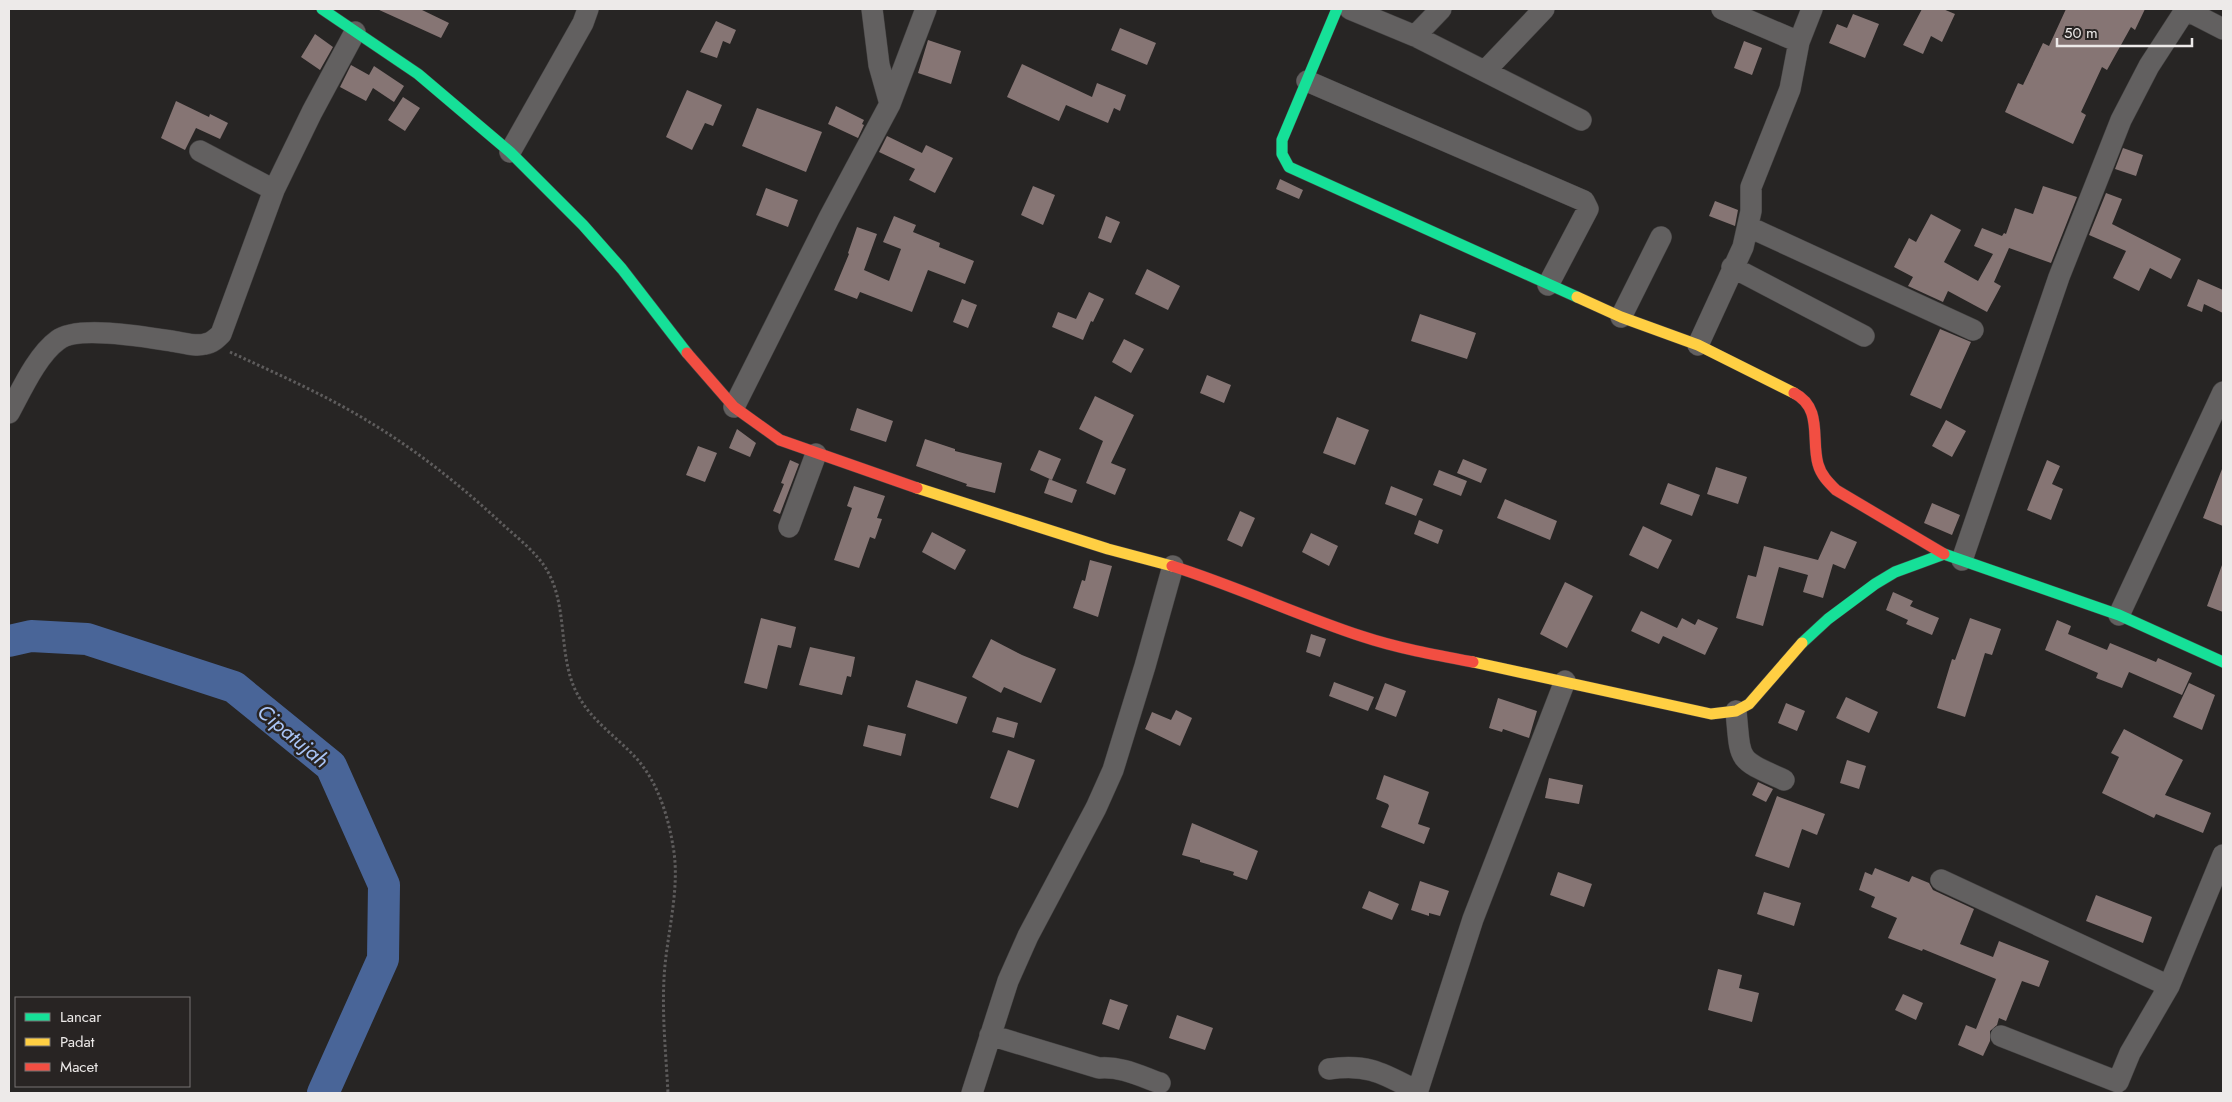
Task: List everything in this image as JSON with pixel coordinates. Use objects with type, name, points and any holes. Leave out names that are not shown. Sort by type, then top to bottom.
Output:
[{"type":"street","points":[[323,9],[418,74],[510,152],[583,225],[622,269],[700,368],[734,407],[766,431],[816,454],[872,474],[1108,549],[1173,566],[1240,589],[1361,636],[1429,654],[1565,681],[1677,708],[1711,714],[1736,711],[1755,699],[1794,651],[1828,619],[1852,600],[1895,572],[1953,557]]},
{"type":"street","points":[[510,152],[583,23],[588,9]]},
{"type":"street","points":[[872,9],[879,65],[890,104]]},
{"type":"street","points":[[734,407],[829,218],[890,104],[926,9]]},
{"type":"street","points":[[1337,9],[1282,140],[1280,150],[1282,158],[1289,167],[1548,286],[1621,317],[1698,345],[1800,396],[1812,408],[1814,415],[1817,464],[1826,482],[1844,495],[1953,557],[2119,616],[2223,662]]},
{"type":"street","points":[[1350,9],[1415,36],[1581,120]]},
{"type":"street","points":[[1415,36],[1441,9]]},
{"type":"street","points":[[1485,71],[1544,9]]},
{"type":"street","points":[[1722,9],[1799,42]]},
{"type":"street","points":[[1698,345],[1732,267],[1743,247],[1749,227],[1751,187],[1790,89],[1799,42],[1812,9]]},
{"type":"street","points":[[1953,557],[2117,129],[2149,66],[2186,9],[2223,29]]},
{"type":"street","points":[[9,413],[41,359],[52,344],[63,336],[82,332],[145,337],[200,345],[211,342],[221,334],[274,190],[312,112],[355,32]]},
{"type":"street","points":[[1306,80],[1584,201],[1588,209],[1548,286]]},
{"type":"street","points":[[200,151],[274,190]]},
{"type":"street","points":[[1749,227],[1973,330]]},
{"type":"street","points":[[1621,317],[1661,237]]},
{"type":"street","points":[[1732,267],[1864,336]]},
{"type":"street","points":[[2119,616],[2223,392]]},
{"type":"street","points":[[789,527],[816,454]]},
{"type":"street","points":[[972,1093],[1008,981],[1028,936],[1096,808],[1113,770],[1146,666],[1173,566]]},
{"type":"street","points":[[1329,1069],[1350,1066],[1365,1067],[1417,1092],[1473,919],[1565,681]]},
{"type":"street","points":[[1736,711],[1741,756],[1748,763],[1784,780]]},
{"type":"street","points":[[2001,1036],[2116,1088],[2130,1053],[2169,986],[2223,855]]},
{"type":"street","points":[[1941,880],[2169,986]]},
{"type":"street","points":[[990,1036],[1099,1068],[1111,1067],[1121,1069],[1160,1083]]},
{"type":"path","points":[[211,342],[319,394],[371,423],[412,450],[477,501],[539,558],[548,572],[556,593],[572,684],[583,703],[596,719],[638,760],[656,789],[667,814],[674,849],[674,894],[664,979],[668,1093]]},
{"type":"building","points":[[377,9],[420,9],[449,23],[441,38]]},
{"type":"building","points":[[1922,9],[1943,9],[1955,14],[1942,42],[1931,36],[1923,54],[1903,45]]},
{"type":"building","points":[[2066,9],[2145,9],[2135,30],[2131,27],[2107,70],[2102,67],[2081,112],[2086,115],[2073,144],[2005,112],[2018,83],[2023,85],[2043,43],[2049,46]]},
{"type":"building","points":[[1853,14],[1879,24],[1865,58],[1829,43],[1837,24],[1847,28]]},
{"type":"building","points":[[716,21],[736,30],[730,44],[723,41],[717,58],[700,52]]},
{"type":"building","points":[[1120,28],[1156,43],[1147,65],[1111,50]]},
{"type":"building","points":[[315,34],[333,47],[320,70],[301,57]]},
{"type":"building","points":[[928,40],[961,51],[951,84],[918,73]]},
{"type":"building","points":[[1744,41],[1762,48],[1752,75],[1734,68]]},
{"type":"building","points":[[1022,64],[1092,97],[1097,83],[1126,95],[1120,111],[1114,108],[1108,123],[1066,105],[1059,121],[1007,97]]},
{"type":"building","points":[[351,65],[369,75],[374,66],[404,86],[394,102],[373,88],[366,101],[340,87]]},
{"type":"building","points":[[687,90],[722,105],[713,126],[705,123],[692,150],[666,137]]},
{"type":"building","points":[[403,97],[420,108],[405,131],[388,120]]},
{"type":"building","points":[[176,101],[209,117],[210,114],[228,123],[220,139],[196,128],[185,150],[161,138]]},
{"type":"building","points":[[836,106],[864,120],[862,124],[864,125],[858,138],[828,124]]},
{"type":"building","points":[[757,108],[822,132],[806,172],[742,146]]},
{"type":"building","points":[[887,136],[922,153],[926,145],[953,158],[935,193],[909,180],[915,169],[879,152]]},
{"type":"building","points":[[2123,148],[2143,155],[2136,176],[2115,169]]},
{"type":"building","points":[[1280,179],[1303,190],[1299,199],[1276,189]]},
{"type":"building","points":[[1033,186],[1055,195],[1043,225],[1021,215]]},
{"type":"building","points":[[2043,186],[2077,197],[2051,263],[2009,248],[1994,282],[2001,286],[1987,312],[1948,291],[1943,302],[1908,286],[1913,277],[1894,267],[1909,238],[1916,242],[1931,214],[1961,230],[1944,262],[1978,281],[1993,254],[1974,246],[1982,228],[2002,236],[2004,233],[2006,234],[2015,208],[2033,214]]},
{"type":"building","points":[[766,188],[798,200],[788,227],[756,215]]},
{"type":"building","points":[[2106,193],[2122,199],[2112,224],[2181,259],[2171,279],[2150,268],[2139,291],[2113,278],[2126,251],[2089,235]]},
{"type":"building","points":[[1715,201],[1738,210],[1735,226],[1709,216]]},
{"type":"building","points":[[894,216],[916,225],[913,232],[940,243],[939,247],[974,261],[965,284],[928,270],[912,312],[860,292],[857,299],[834,290],[849,254],[857,227],[877,234],[864,270],[889,281],[901,249],[883,242]]},
{"type":"building","points":[[1106,216],[1120,222],[1111,243],[1098,238]]},
{"type":"building","points":[[1147,269],[1180,286],[1168,310],[1135,294]]},
{"type":"building","points":[[2198,279],[2223,290],[2223,313],[2204,304],[2202,312],[2187,306]]},
{"type":"building","points":[[1089,292],[1104,299],[1093,322],[1091,321],[1083,340],[1052,327],[1058,312],[1076,319]]},
{"type":"building","points":[[962,299],[977,305],[968,328],[953,322]]},
{"type":"building","points":[[1420,314],[1476,333],[1467,359],[1411,341]]},
{"type":"building","points":[[1940,329],[1971,342],[1941,409],[1910,395]]},
{"type":"building","points":[[1124,339],[1144,349],[1131,373],[1112,362]]},
{"type":"building","points":[[1207,375],[1231,385],[1224,403],[1200,393]]},
{"type":"building","points":[[1095,396],[1134,415],[1111,463],[1126,469],[1115,495],[1086,483],[1103,441],[1079,429]]},
{"type":"building","points":[[857,408],[893,421],[886,442],[850,430]]},
{"type":"building","points":[[1337,417],[1369,430],[1355,465],[1323,453]]},
{"type":"building","points":[[1946,420],[1966,431],[1952,457],[1932,446]]},
{"type":"building","points":[[737,429],[756,443],[750,457],[729,448]]},
{"type":"building","points":[[925,439],[955,449],[955,451],[1002,463],[995,493],[966,486],[967,484],[916,466]]},
{"type":"building","points":[[698,446],[717,453],[705,482],[686,475]]},
{"type":"building","points":[[1039,450],[1061,459],[1052,480],[1030,470]]},
{"type":"building","points":[[1463,459],[1487,469],[1481,483],[1457,473]]},
{"type":"building","points":[[790,460],[799,464],[780,514],[773,511],[784,484],[781,483]]},
{"type":"building","points":[[2047,460],[2060,466],[2052,484],[2063,489],[2051,520],[2027,510]]},
{"type":"building","points":[[1716,467],[1747,477],[1738,504],[1707,494]]},
{"type":"building","points":[[2223,469],[2223,526],[2203,518]]},
{"type":"building","points":[[1439,470],[1467,481],[1461,496],[1433,485]]},
{"type":"building","points":[[1049,479],[1077,490],[1072,503],[1044,493]]},
{"type":"building","points":[[1668,483],[1700,495],[1692,516],[1660,504]]},
{"type":"building","points":[[854,486],[885,496],[877,518],[882,519],[875,539],[870,537],[859,568],[834,560],[852,508],[847,506]]},
{"type":"building","points":[[1391,486],[1423,499],[1416,516],[1385,504]]},
{"type":"building","points":[[1505,499],[1557,521],[1550,540],[1497,518]]},
{"type":"building","points":[[1932,503],[1960,515],[1952,535],[1924,523]]},
{"type":"building","points":[[1240,511],[1255,518],[1242,547],[1227,540]]},
{"type":"building","points":[[1419,520],[1443,530],[1438,544],[1414,534]]},
{"type":"building","points":[[1643,526],[1672,540],[1658,569],[1629,555]]},
{"type":"building","points":[[1831,531],[1857,542],[1845,569],[1833,564],[1823,598],[1803,592],[1808,575],[1779,567],[1763,626],[1736,618],[1748,575],[1756,577],[1764,546],[1818,560]]},
{"type":"building","points":[[932,532],[966,550],[955,570],[922,552]]},
{"type":"building","points":[[1311,533],[1338,546],[1329,566],[1302,552]]},
{"type":"building","points":[[1090,560],[1112,566],[1098,617],[1073,608],[1082,580],[1085,581]]},
{"type":"building","points":[[2223,565],[2223,612],[2207,606]]},
{"type":"building","points":[[1565,582],[1593,596],[1567,648],[1540,634]]},
{"type":"building","points":[[1893,592],[1913,601],[1910,606],[1939,618],[1932,635],[1906,624],[1908,620],[1886,610]]},
{"type":"building","points":[[1641,611],[1677,628],[1682,618],[1695,625],[1698,619],[1718,628],[1705,655],[1663,636],[1659,644],[1631,631]]},
{"type":"building","points":[[761,618],[796,627],[791,648],[778,645],[767,689],[744,683]]},
{"type":"building","points":[[1970,618],[2001,629],[1992,655],[1985,653],[1965,717],[1937,708],[1952,659],[1955,660]]},
{"type":"building","points":[[2057,620],[2071,626],[2068,634],[2107,650],[2110,643],[2156,662],[2158,658],[2192,673],[2182,695],[2129,672],[2122,688],[2096,678],[2098,673],[2045,650]]},
{"type":"building","points":[[1311,634],[1326,639],[1320,657],[1306,652]]},
{"type":"building","points":[[991,639],[1022,655],[1056,669],[1041,703],[1004,687],[1001,693],[972,677]]},
{"type":"building","points":[[810,647],[855,657],[851,677],[847,676],[842,695],[799,685]]},
{"type":"building","points":[[916,680],[967,697],[957,724],[907,707]]},
{"type":"building","points":[[1334,682],[1374,697],[1368,711],[1329,696]]},
{"type":"building","points":[[1385,683],[1406,691],[1396,717],[1375,709]]},
{"type":"building","points":[[2189,683],[2215,695],[2202,730],[2173,717]]},
{"type":"building","points":[[1846,697],[1878,712],[1869,733],[1836,718]]},
{"type":"building","points":[[1498,698],[1537,711],[1529,738],[1503,729],[1502,732],[1489,728]]},
{"type":"building","points":[[1786,703],[1805,711],[1797,731],[1778,723]]},
{"type":"building","points":[[1176,710],[1192,718],[1180,746],[1145,729],[1152,712],[1171,720]]},
{"type":"building","points":[[997,717],[1018,723],[1014,738],[992,732]]},
{"type":"building","points":[[868,725],[906,734],[901,756],[863,746]]},
{"type":"building","points":[[2124,729],[2183,760],[2165,795],[2211,813],[2203,833],[2156,814],[2154,818],[2102,793],[2119,757],[2111,753]]},
{"type":"building","points":[[1008,750],[1035,760],[1018,808],[990,798]]},
{"type":"building","points":[[1847,760],[1866,766],[1859,789],[1840,783]]},
{"type":"building","points":[[1384,775],[1429,792],[1418,824],[1430,828],[1424,844],[1381,827],[1389,806],[1376,799]]},
{"type":"building","points":[[1549,778],[1583,785],[1579,804],[1545,798]]},
{"type":"building","points":[[1758,782],[1773,789],[1766,802],[1752,795]]},
{"type":"building","points":[[1777,796],[1825,814],[1817,835],[1802,829],[1789,868],[1755,856]]},
{"type":"building","points":[[1192,823],[1258,851],[1247,880],[1233,875],[1234,872],[1182,855]]},
{"type":"building","points":[[1875,868],[1909,882],[1912,876],[1929,883],[1933,890],[1974,909],[1960,944],[1993,957],[1999,941],[2049,961],[2039,987],[2022,981],[2006,1021],[1999,1018],[1997,1025],[1990,1031],[1990,1041],[1983,1056],[1958,1045],[1966,1025],[1976,1029],[1996,979],[1923,949],[1922,951],[1888,938],[1897,918],[1871,907],[1875,897],[1859,890],[1865,872],[1872,875]]},
{"type":"building","points":[[1558,872],[1592,884],[1584,907],[1550,895]]},
{"type":"building","points":[[1420,881],[1449,891],[1440,916],[1429,913],[1429,916],[1411,910]]},
{"type":"building","points":[[1369,891],[1399,904],[1392,920],[1362,908]]},
{"type":"building","points":[[1764,892],[1801,903],[1794,926],[1757,914]]},
{"type":"building","points":[[2096,895],[2152,917],[2143,943],[2086,921]]},
{"type":"building","points":[[1718,969],[1742,975],[1739,988],[1759,993],[1752,1022],[1708,1010]]},
{"type":"building","points":[[1903,994],[1923,1003],[1916,1020],[1895,1010]]},
{"type":"building","points":[[1110,999],[1128,1005],[1119,1030],[1102,1024]]},
{"type":"building","points":[[1177,1015],[1213,1028],[1205,1050],[1169,1038]]},
{"type":"waterway","name":"Cipatujah","points":[[9,641],[31,636],[87,639],[234,687],[331,766],[384,885],[383,959],[323,1093]]},
{"type":"traffic: fast","points":[[322,9],[418,74],[510,152],[583,225],[622,269],[687,353]]},
{"type":"traffic: fast","points":[[1337,9],[1282,140],[1282,154],[1289,167],[1577,297]]},
{"type":"traffic: fast","points":[[1802,643],[1828,619],[1875,584],[1895,572],[1944,554],[2119,615],[2223,662]]},
{"type":"traffic: slow","points":[[1577,297],[1621,317],[1698,345],[1794,393]]},
{"type":"traffic: slow","points":[[917,488],[1108,549],[1172,566]]},
{"type":"traffic: slow","points":[[1473,662],[1711,714],[1736,711],[1749,704],[1802,643]]},
{"type":"traffic: jam","points":[[687,353],[734,407],[780,440],[917,488]]},
{"type":"traffic: jam","points":[[1794,393],[1803,399],[1809,407],[1814,425],[1819,468],[1830,484],[1836,490],[1944,554]]},
{"type":"traffic: jam","points":[[1172,566],[1220,582],[1361,636],[1402,648],[1473,662]]}]
